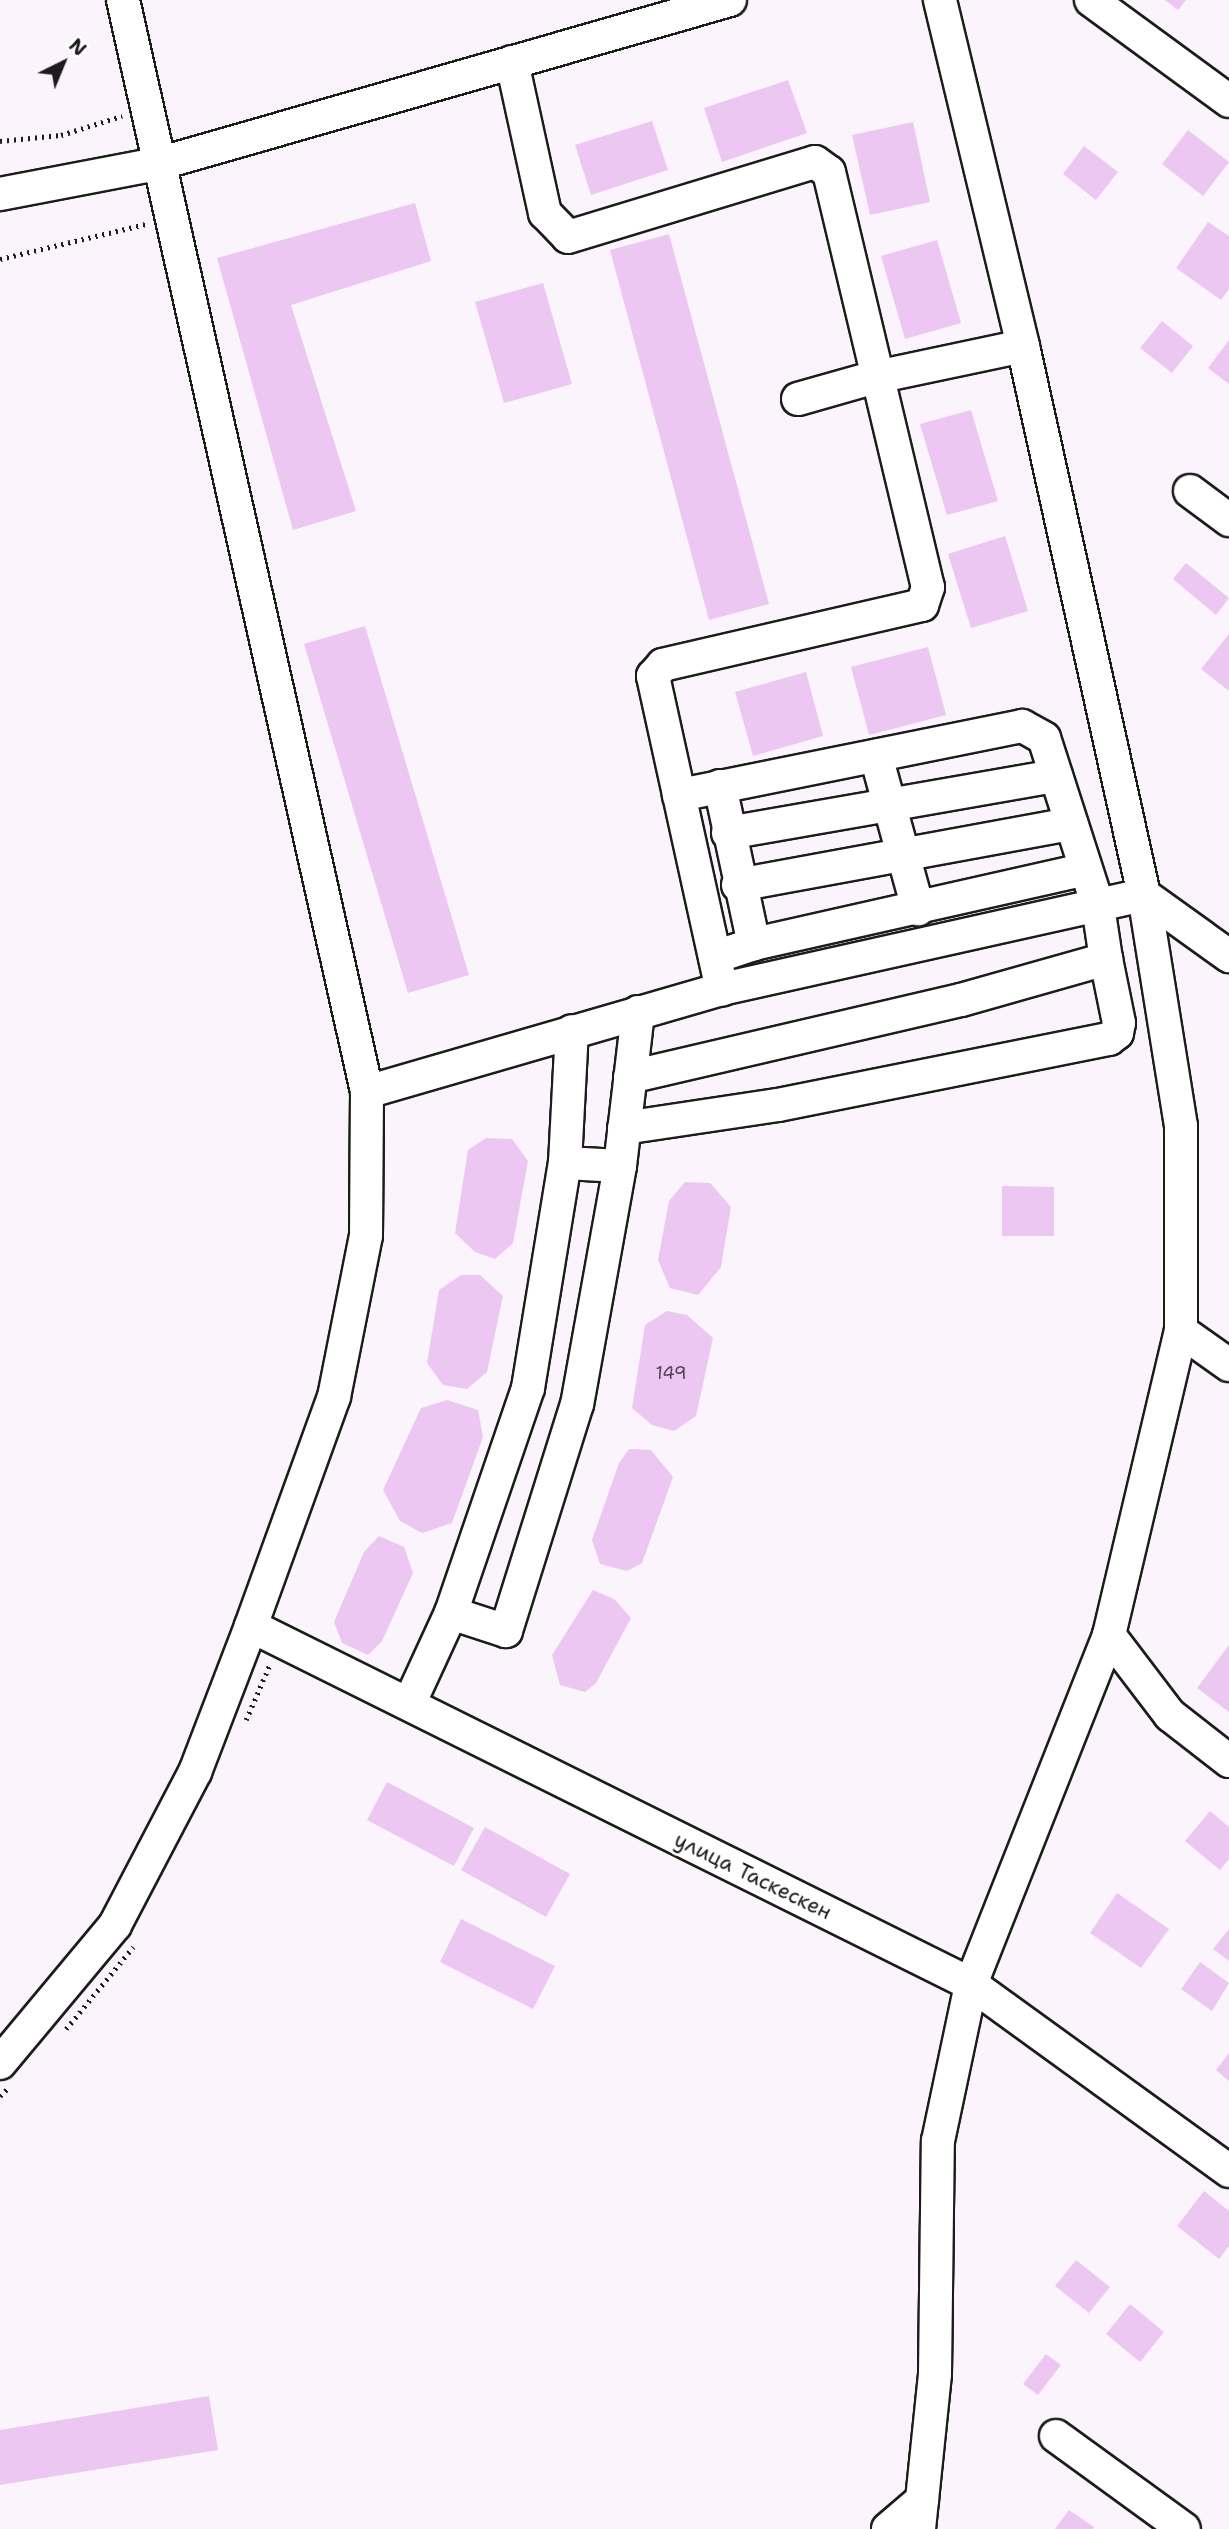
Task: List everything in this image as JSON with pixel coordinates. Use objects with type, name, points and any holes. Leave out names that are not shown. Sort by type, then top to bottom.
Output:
[{"type":"street","points":[[0,2063],[116,1925],[195,1772],[334,1397],[366,1236],[367,1092],[123,0]]},
{"type":"street","points":[[0,194],[159,164],[730,0]]},
{"type":"street","points":[[888,2529],[921,2514],[935,2374],[938,2141],[971,1984],[1109,1635],[1181,1331],[1181,1126],[1144,895],[1023,346],[940,0]]},
{"type":"street","points":[[1091,0],[1229,100]]},
{"type":"street","points":[[512,62],[545,213],[568,237],[815,162],[829,172],[928,587],[922,605],[663,665],[653,676],[722,989]]},
{"type":"street","points":[[798,399],[876,377],[1023,346]]},
{"type":"street","points":[[1190,491],[1229,520]]},
{"type":"street","points":[[624,1128],[778,1105],[1109,1039],[1118,1033],[1119,1023],[1098,906],[1044,738],[1022,726],[679,795]]},
{"type":"street","points":[[876,756],[918,909]]},
{"type":"street","points":[[729,833],[1056,776]]},
{"type":"street","points":[[720,786],[738,885],[754,944]]},
{"type":"street","points":[[738,885],[1072,824]]},
{"type":"street","points":[[715,957],[754,944],[1086,869]]},
{"type":"street","points":[[367,1092],[722,989],[1144,895],[1229,956]]},
{"type":"street","points":[[630,1077],[961,1000],[1106,959]]},
{"type":"street","points":[[452,1613],[506,1631],[577,1404],[620,1166],[638,1012]]},
{"type":"street","points":[[410,1702],[452,1613],[528,1388],[565,1163],[572,1031]]},
{"type":"street","points":[[565,1163],[620,1166]]},
{"type":"street","points":[[1181,1331],[1229,1365]]},
{"type":"street","points":[[528,1388],[577,1404]]},
{"type":"street","name":"улица Таскескен","points":[[251,1626],[410,1702],[504,1756],[971,1984],[1229,2171]]},
{"type":"street","points":[[1109,1635],[1170,1715],[1229,1761]]},
{"type":"street","points":[[1056,2436],[1184,2529]]},
{"type":"path","points":[[0,141],[61,135],[147,108]]},
{"type":"path","points":[[0,259],[171,218]]},
{"type":"building","points":[[1165,0],[1186,0],[1178,10]]},
{"type":"building","points":[[788,80],[807,133],[722,162],[704,108]]},
{"type":"building","points":[[652,121],[668,170],[591,195],[575,145]]},
{"type":"building","points":[[913,122],[930,202],[870,215],[852,135]]},
{"type":"building","points":[[1188,130],[1229,162],[1203,196],[1162,164]]},
{"type":"building","points":[[1084,146],[1118,172],[1096,200],[1063,174]]},
{"type":"building","points":[[415,203],[431,261],[291,305],[356,511],[293,530],[217,258]]},
{"type":"building","points":[[1208,222],[1229,236],[1229,289],[1221,300],[1176,268]]},
{"type":"building","points":[[669,234],[769,604],[709,620],[610,250]]},
{"type":"building","points":[[937,240],[961,323],[905,339],[881,256]]},
{"type":"building","points":[[543,283],[572,384],[504,403],[475,302]]},
{"type":"building","points":[[1162,321],[1193,346],[1172,373],[1140,348]]},
{"type":"building","points":[[1229,340],[1229,384],[1208,368]]},
{"type":"building","points":[[971,410],[998,501],[947,515],[920,424]]},
{"type":"building","points":[[1005,536],[1028,611],[971,628],[948,554]]},
{"type":"building","points":[[1186,563],[1229,598],[1216,615],[1173,579]]},
{"type":"building","points":[[365,626],[469,975],[408,993],[304,644]]},
{"type":"building","points":[[1229,634],[1229,691],[1201,669]]},
{"type":"building","points":[[928,647],[946,715],[869,735],[851,667]]},
{"type":"building","points":[[806,672],[823,736],[753,756],[735,692]]},
{"type":"building","points":[[486,1138],[512,1139],[528,1161],[513,1243],[495,1259],[475,1252],[455,1233],[468,1150]]},
{"type":"building","points":[[685,1182],[710,1183],[731,1207],[721,1267],[698,1295],[670,1288],[658,1260],[669,1201]]},
{"type":"building","points":[[1002,1186],[1054,1187],[1054,1236],[1002,1236]]},
{"type":"building","points":[[461,1275],[480,1275],[503,1296],[487,1372],[467,1389],[443,1385],[427,1363],[439,1290]]},
{"type":"building","points":[[667,1311],[687,1315],[713,1338],[696,1416],[674,1431],[652,1425],[632,1408],[645,1325]]},
{"type":"building","points":[[447,1400],[478,1410],[483,1437],[452,1523],[422,1533],[400,1521],[383,1490],[421,1408]]},
{"type":"building","points":[[629,1449],[651,1450],[673,1477],[642,1563],[627,1571],[600,1564],[592,1540],[619,1463]]},
{"type":"building","points":[[379,1536],[404,1547],[413,1573],[382,1641],[368,1655],[342,1643],[334,1622],[364,1552]]},
{"type":"building","points":[[593,1590],[614,1599],[631,1618],[596,1683],[585,1692],[560,1685],[552,1655]]},
{"type":"building","points":[[1229,1645],[1229,1712],[1197,1688]]},
{"type":"building","points":[[387,1782],[474,1828],[454,1866],[367,1820]]},
{"type":"building","points":[[1210,1811],[1229,1827],[1229,1859],[1220,1870],[1185,1841]]},
{"type":"building","points":[[485,1827],[570,1874],[546,1917],[461,1870]]},
{"type":"building","points":[[1117,1893],[1169,1929],[1141,1968],[1090,1933]]},
{"type":"building","points":[[461,1919],[555,1966],[533,2009],[440,1962]]},
{"type":"building","points":[[1229,1929],[1229,1961],[1213,1949]]},
{"type":"building","points":[[1200,1962],[1229,1983],[1212,2011],[1181,1989]]},
{"type":"building","points":[[1229,2053],[1229,2081],[1216,2070]]},
{"type":"building","points":[[1204,2191],[1229,2211],[1229,2246],[1219,2259],[1177,2226]]},
{"type":"building","points":[[1076,2260],[1110,2287],[1089,2313],[1055,2286]]},
{"type":"building","points":[[1130,2304],[1164,2332],[1140,2362],[1106,2334]]},
{"type":"building","points":[[1046,2354],[1061,2365],[1038,2395],[1023,2384]]},
{"type":"building","points":[[209,2396],[218,2450],[0,2485],[0,2430]]},
{"type":"building","points":[[1069,2510],[1094,2527],[1093,2529],[1055,2529]]}]
